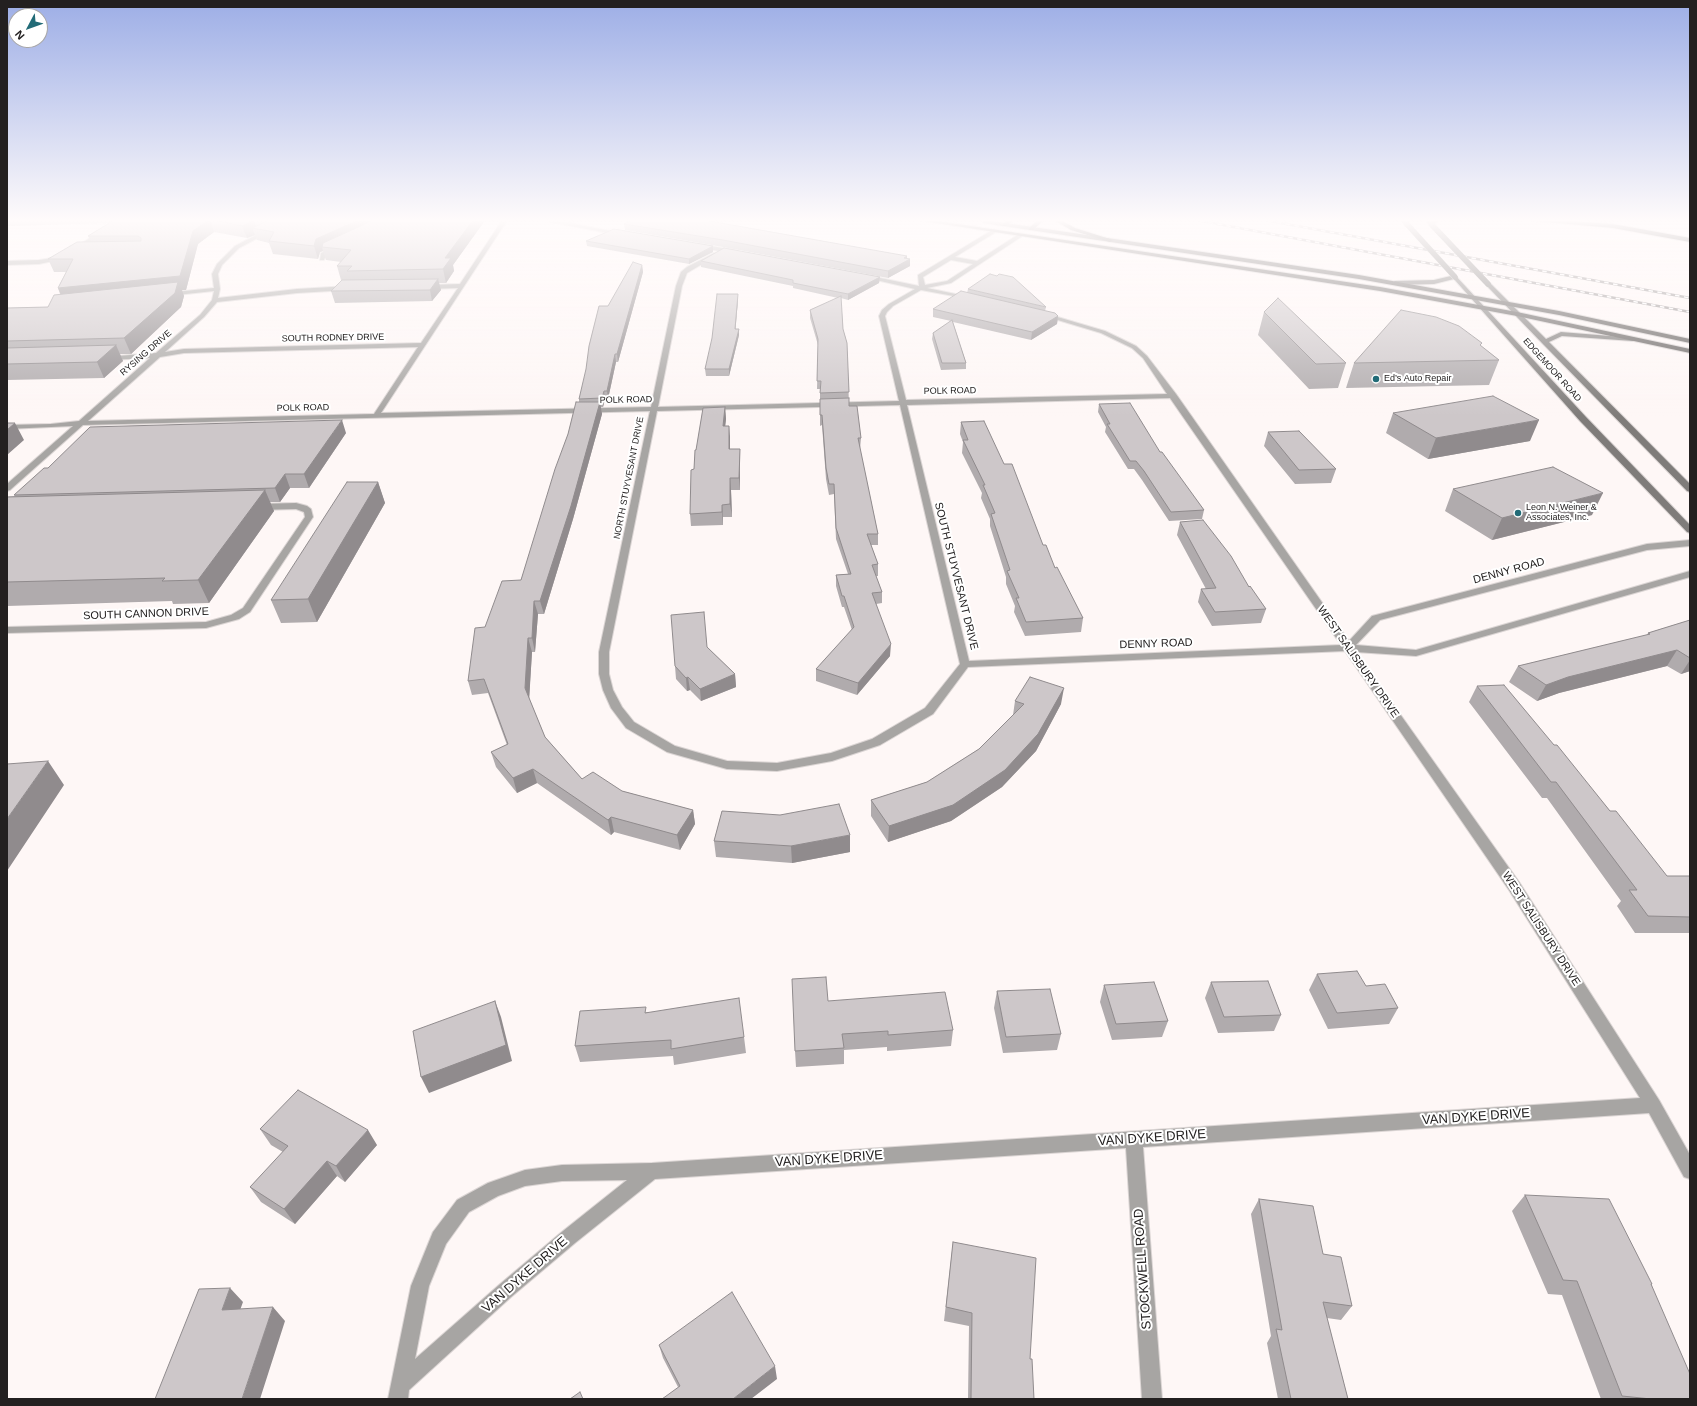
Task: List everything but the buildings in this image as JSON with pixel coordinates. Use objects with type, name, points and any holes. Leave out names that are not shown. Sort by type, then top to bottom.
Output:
[{"type":"main road","points":[[1346,285],[1482,307],[1690,351]]},
{"type":"main road","points":[[1404,285],[1507,303],[1690,340]]},
{"type":"main road","name":"EDGEMOOR ROAD","points":[[1462,285],[1583,419],[1690,530]]},
{"type":"main road","name":"EDGEMOOR ROAD","points":[[1489,285],[1690,490]]},
{"type":"main road","points":[[1544,342],[1561,334],[1648,341]]},
{"type":"street","name":"RYSING DRIVE","points":[[7,488],[202,316],[215,300],[216,285]]},
{"type":"street","name":"NORTH STUYVESANT DRIVE","points":[[616,708],[608,690],[604,674],[604,652],[680,285]]},
{"type":"street","points":[[905,285],[976,300]]},
{"type":"street","name":"SOUTH STUYVESANT DRIVE","points":[[616,708],[630,725],[671,749],[727,765],[777,767],[832,757],[876,742],[929,711],[965,664],[882,316],[884,311],[891,305],[922,288],[937,285]]},
{"type":"street","points":[[423,287],[462,286]]},
{"type":"street","points":[[376,416],[462,286]]},
{"type":"street","points":[[215,300],[297,291],[358,287]]},
{"type":"street","points":[[163,294],[217,289]]},
{"type":"street","name":"WEST SALISBURY DRIVE","points":[[1030,312],[1103,332],[1134,347],[1146,357],[1518,892],[1653,1105],[1690,1171]]},
{"type":"street","name":"SOUTH RODNEY DRIVE","points":[[100,358],[131,357],[184,351],[422,345]]},
{"type":"street","name":"POLK ROAD","points":[[7,427],[51,426],[81,423],[1173,396]]},
{"type":"street","name":"SOUTH CANNON DRIVE","points":[[7,630],[206,625],[235,617],[246,610],[309,517],[308,511],[304,508],[296,506],[249,508]]},
{"type":"street","name":"DENNY ROAD","points":[[1348,648],[1376,618],[1647,547],[1690,543]]},
{"type":"street","name":"DENNY ROAD","points":[[965,664],[1348,648],[1416,653],[1690,574]]},
{"type":"street","points":[[1678,578],[1690,581]]},
{"type":"street","name":"VAN DYKE DRIVE","points":[[400,1392],[420,1286],[438,1238],[463,1206],[494,1189],[525,1178],[562,1173],[652,1170],[1653,1105]]},
{"type":"street","name":"STOCKWELL ROAD","points":[[1134,1139],[1152,1399]]},
{"type":"street","name":"VAN DYKE DRIVE","points":[[400,1392],[504,1291],[652,1170]]},
{"type":"railway","points":[[1543,285],[1690,312]]},
{"type":"railway","points":[[1617,285],[1690,298]]},
{"type":"place","name":"Ed’s Auto Repair","points":[[1376,379]]},
{"type":"place","name":"Leon N. Weiner & Associates, Inc.","points":[[1518,513]]}]
